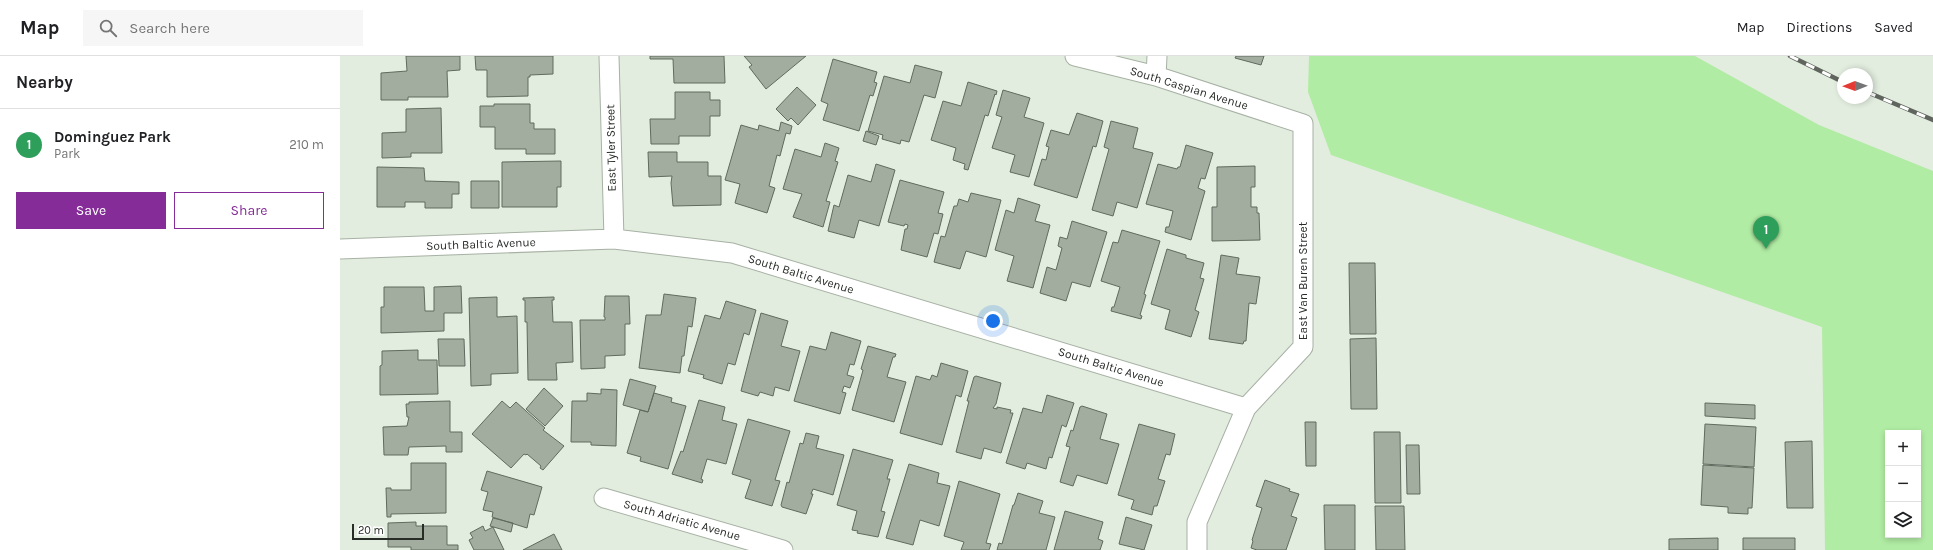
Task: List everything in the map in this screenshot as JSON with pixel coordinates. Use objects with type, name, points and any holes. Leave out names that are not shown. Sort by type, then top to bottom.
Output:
[{"type":"street","name":"East Tyler Street","points":[[609,56],[614,239]]},
{"type":"street","name":"South Caspian Avenue","points":[[1074,56],[1156,76],[1303,124]]},
{"type":"street","points":[[1156,76],[1157,56]]},
{"type":"street","name":"East Van Buren Street","points":[[1198,550],[1197,522],[1246,408],[1303,347],[1303,124]]},
{"type":"street","name":"South Baltic Avenue","points":[[340,249],[614,239],[732,253],[1246,408]]},
{"type":"street","name":"South Adriatic Avenue","points":[[604,498],[783,550]]},
{"type":"green space","points":[[1309,56],[1695,56],[1819,125],[1933,171],[1933,550],[1825,550],[1822,327],[1331,155],[1308,92]]},
{"type":"building","points":[[406,56],[460,56],[460,70],[447,71],[448,97],[408,97],[408,100],[381,100],[381,73],[407,71]]},
{"type":"building","points":[[475,56],[553,56],[553,74],[530,75],[530,77],[528,77],[528,96],[487,97],[487,70],[476,70]]},
{"type":"building","points":[[650,56],[724,56],[725,83],[674,83],[673,59],[650,59]]},
{"type":"building","points":[[744,56],[806,56],[766,89],[749,67],[752,65]]},
{"type":"building","points":[[1236,56],[1264,56],[1261,65],[1235,58]]},
{"type":"building","points":[[833,59],[877,72],[874,82],[877,83],[873,96],[870,95],[859,131],[823,120],[828,104],[821,101]]},
{"type":"building","points":[[915,65],[942,72],[935,98],[924,95],[909,142],[901,140],[900,144],[882,139],[883,135],[868,131],[884,76],[910,83]]},
{"type":"building","points":[[968,82],[997,91],[988,116],[985,115],[968,170],[964,169],[965,164],[953,160],[956,148],[931,140],[943,101],[961,106]]},
{"type":"building","points":[[797,87],[816,105],[798,125],[791,118],[788,121],[776,109]]},
{"type":"building","points":[[1003,90],[1030,98],[1024,117],[1044,123],[1029,177],[1010,172],[1015,155],[992,148],[1002,117],[996,115]]},
{"type":"building","points":[[675,92],[710,92],[710,100],[720,100],[720,116],[710,116],[710,136],[679,136],[679,144],[651,144],[650,119],[675,119]]},
{"type":"building","points":[[494,104],[530,104],[530,123],[534,123],[534,129],[555,129],[555,154],[526,154],[526,149],[495,149],[495,127],[480,127],[480,106],[494,106]]},
{"type":"building","points":[[441,108],[442,153],[411,153],[411,157],[382,158],[382,133],[406,132],[406,109]]},
{"type":"building","points":[[1077,113],[1103,121],[1096,147],[1093,146],[1077,198],[1034,185],[1042,159],[1046,160],[1049,147],[1046,146],[1051,130],[1069,135]]},
{"type":"building","points":[[1111,121],[1138,128],[1133,148],[1153,153],[1137,208],[1117,202],[1113,216],[1092,210],[1109,149],[1104,147]]},
{"type":"building","points":[[781,122],[792,126],[790,134],[786,133],[780,156],[777,155],[769,186],[775,188],[767,213],[735,203],[740,184],[725,180],[741,125],[758,130],[759,125],[779,131]]},
{"type":"building","points":[[866,131],[879,136],[876,145],[863,141]]},
{"type":"building","points":[[825,143],[839,148],[835,161],[838,162],[826,201],[830,202],[823,227],[793,217],[802,194],[783,189],[795,149],[821,157]]},
{"type":"building","points":[[1186,145],[1213,153],[1205,179],[1201,178],[1198,188],[1205,191],[1191,240],[1165,232],[1166,227],[1169,227],[1173,211],[1146,204],[1158,164],[1177,169],[1180,167]]},
{"type":"building","points":[[648,152],[677,152],[677,162],[708,162],[708,176],[721,176],[721,205],[673,206],[671,183],[672,176],[649,177]]},
{"type":"building","points":[[561,161],[561,187],[557,187],[557,207],[502,207],[502,162]]},
{"type":"building","points":[[876,164],[895,170],[879,226],[859,220],[854,238],[828,231],[834,205],[839,207],[848,175],[871,182]]},
{"type":"building","points":[[1255,166],[1255,187],[1251,187],[1251,207],[1257,207],[1257,213],[1259,213],[1260,240],[1212,241],[1212,207],[1217,207],[1217,167]]},
{"type":"building","points":[[377,167],[424,168],[425,181],[459,182],[459,194],[452,194],[452,208],[425,208],[425,202],[405,202],[405,207],[377,207]]},
{"type":"building","points":[[900,180],[944,192],[938,213],[943,214],[938,234],[934,233],[927,257],[901,250],[905,229],[907,229],[908,225],[905,224],[904,226],[888,222]]},
{"type":"building","points":[[471,181],[499,181],[499,208],[471,208]]},
{"type":"building","points":[[971,193],[1001,200],[986,257],[966,251],[960,269],[934,262],[941,236],[945,237],[954,206],[957,206],[959,199],[968,202]]},
{"type":"building","points":[[1018,198],[1040,205],[1035,221],[1050,225],[1033,288],[1007,281],[1014,256],[995,250],[1006,210],[1014,213]]},
{"type":"building","points":[[1072,221],[1107,232],[1090,287],[1072,282],[1066,301],[1040,293],[1047,267],[1056,270],[1062,248],[1058,246],[1060,237],[1067,239]]},
{"type":"building","points":[[1122,230],[1160,241],[1144,294],[1146,295],[1140,315],[1142,316],[1141,319],[1111,311],[1112,307],[1114,307],[1120,287],[1101,281],[1113,242],[1118,243]]},
{"type":"building","points":[[1167,249],[1186,255],[1186,258],[1204,263],[1200,278],[1204,279],[1195,310],[1199,312],[1191,337],[1165,329],[1170,310],[1151,304]]},
{"type":"building","points":[[1221,255],[1239,258],[1236,274],[1260,277],[1256,304],[1249,303],[1246,341],[1244,341],[1243,344],[1209,339]]},
{"type":"building","points":[[1349,263],[1375,263],[1376,334],[1350,334]]},
{"type":"building","points":[[461,286],[462,313],[444,313],[444,331],[381,333],[381,307],[384,307],[384,287],[424,287],[425,311],[434,311],[434,287]]},
{"type":"building","points":[[664,294],[696,298],[692,327],[688,326],[680,373],[639,368],[646,315],[661,315]]},
{"type":"building","points":[[605,296],[629,296],[630,324],[625,324],[625,355],[605,356],[605,368],[581,369],[580,320],[605,320]]},
{"type":"building","points":[[497,297],[497,317],[517,316],[518,373],[491,374],[491,385],[471,386],[469,298]]},
{"type":"building","points":[[554,297],[554,300],[552,300],[553,322],[572,322],[573,362],[556,363],[557,380],[528,380],[527,322],[525,322],[525,300],[523,300],[523,298]]},
{"type":"building","points":[[726,301],[756,310],[749,335],[744,333],[735,365],[728,363],[722,384],[703,378],[704,375],[688,371],[705,315],[720,319]]},
{"type":"building","points":[[761,313],[788,321],[781,346],[800,351],[789,391],[775,387],[773,396],[760,392],[758,396],[741,391]]},
{"type":"building","points":[[831,332],[861,341],[854,365],[850,364],[847,375],[854,377],[850,388],[844,386],[842,392],[846,393],[840,414],[794,401],[810,346],[826,350]]},
{"type":"building","points":[[1376,338],[1377,409],[1351,409],[1350,339]]},
{"type":"building","points":[[438,339],[464,339],[465,366],[439,366]]},
{"type":"building","points":[[868,346],[896,354],[895,357],[893,357],[887,377],[906,382],[894,422],[852,410],[863,370],[861,369]]},
{"type":"building","points":[[418,350],[418,360],[437,360],[438,394],[380,395],[380,366],[382,365],[382,351]]},
{"type":"building","points":[[941,363],[968,371],[961,397],[956,395],[942,445],[900,433],[916,376],[930,380],[932,375],[937,377]]},
{"type":"building","points":[[976,376],[1001,383],[996,404],[993,408],[997,409],[997,407],[1011,410],[1010,413],[1013,413],[1001,453],[984,448],[981,459],[956,452],[969,401],[967,401],[974,377]]},
{"type":"building","points":[[630,379],[656,386],[648,412],[623,405]]},
{"type":"building","points":[[544,388],[563,406],[545,426],[526,409]]},
{"type":"building","points":[[601,389],[617,390],[616,446],[591,445],[591,442],[571,442],[572,401],[587,401],[587,393],[601,394]]},
{"type":"building","points":[[654,393],[672,398],[671,402],[686,406],[668,469],[640,461],[641,457],[627,453],[640,410],[648,412]]},
{"type":"building","points":[[1047,395],[1074,403],[1066,427],[1062,425],[1052,458],[1049,457],[1046,469],[1027,463],[1025,469],[1006,463],[1023,408],[1042,413]]},
{"type":"building","points":[[699,400],[725,407],[722,420],[737,424],[726,464],[707,459],[701,479],[703,480],[702,483],[672,474],[681,451],[683,452]]},
{"type":"building","points":[[450,401],[450,432],[462,432],[462,452],[446,452],[446,446],[409,447],[408,455],[384,455],[383,427],[407,426],[409,417],[407,417],[406,404],[409,404],[409,402]]},
{"type":"building","points":[[502,401],[510,408],[516,402],[545,428],[543,430],[564,446],[543,470],[540,468],[541,466],[527,454],[524,454],[511,468],[472,434]]},
{"type":"building","points":[[1705,403],[1755,405],[1755,419],[1705,416]]},
{"type":"building","points":[[1082,406],[1107,414],[1100,439],[1119,444],[1107,484],[1077,475],[1073,486],[1060,482],[1070,447],[1066,446],[1071,430],[1073,431],[1080,407]]},
{"type":"building","points":[[748,419],[790,431],[775,480],[780,481],[772,506],[745,498],[751,480],[732,474]]},
{"type":"building","points":[[1305,422],[1316,422],[1316,466],[1306,466]]},
{"type":"building","points":[[1139,424],[1175,434],[1170,455],[1166,454],[1158,479],[1165,481],[1157,506],[1154,506],[1152,515],[1131,509],[1134,500],[1118,495]]},
{"type":"building","points":[[1705,424],[1756,427],[1754,467],[1703,464]]},
{"type":"building","points":[[1374,432],[1400,432],[1401,503],[1375,503]]},
{"type":"building","points":[[806,433],[819,436],[816,448],[844,455],[833,495],[813,489],[811,494],[813,494],[806,514],[782,507],[781,505],[787,482],[789,483],[800,443],[803,444]]},
{"type":"building","points":[[1812,441],[1813,508],[1787,508],[1785,442]]},
{"type":"building","points":[[1406,445],[1419,445],[1420,494],[1407,494]]},
{"type":"building","points":[[853,449],[893,460],[887,479],[890,479],[881,511],[885,512],[878,537],[857,533],[858,531],[852,530],[857,511],[837,505]]},
{"type":"building","points":[[411,463],[446,463],[446,513],[391,514],[391,517],[387,517],[386,488],[391,488],[391,490],[411,490]]},
{"type":"building","points":[[909,464],[939,473],[937,483],[950,486],[939,526],[920,520],[913,545],[886,538]]},
{"type":"building","points":[[1703,465],[1754,468],[1752,508],[1748,508],[1748,514],[1728,513],[1728,507],[1701,505]]},
{"type":"building","points":[[487,471],[542,487],[534,515],[530,514],[527,528],[492,517],[493,512],[483,510],[488,492],[481,490]]},
{"type":"building","points":[[1265,480],[1299,494],[1291,516],[1297,518],[1286,550],[1257,550],[1251,548],[1262,508],[1256,506]]},
{"type":"building","points":[[959,481],[1000,494],[986,543],[991,544],[989,550],[961,550],[964,542],[944,536]]},
{"type":"building","points":[[1018,493],[1043,501],[1039,513],[1055,517],[1046,550],[997,550],[999,543],[1002,544]]},
{"type":"building","points":[[1324,505],[1355,505],[1355,550],[1325,550]]},
{"type":"building","points":[[1375,506],[1404,506],[1405,550],[1376,550]]},
{"type":"building","points":[[1065,511],[1103,522],[1098,539],[1103,541],[1100,550],[1054,550]]},
{"type":"building","points":[[1126,517],[1152,525],[1144,550],[1119,544]]},
{"type":"building","points":[[493,518],[513,523],[511,532],[490,526]]},
{"type":"building","points":[[416,522],[416,526],[447,526],[447,545],[458,545],[458,550],[411,550],[411,547],[388,547],[388,523]]},
{"type":"building","points":[[483,526],[485,531],[493,527],[504,550],[474,550],[469,540],[473,538],[470,533]]},
{"type":"building","points":[[554,534],[562,550],[523,550]]},
{"type":"building","points":[[1718,538],[1718,550],[1669,550],[1669,539]]},
{"type":"building","points":[[1743,538],[1795,538],[1795,550],[1743,550]]},
{"type":"railway","points":[[1790,56],[1837,79]]},
{"type":"railway","points":[[1873,95],[1933,120]]},
{"type":"place","name":"Dominguez Park","points":[[1766,249]]}]
